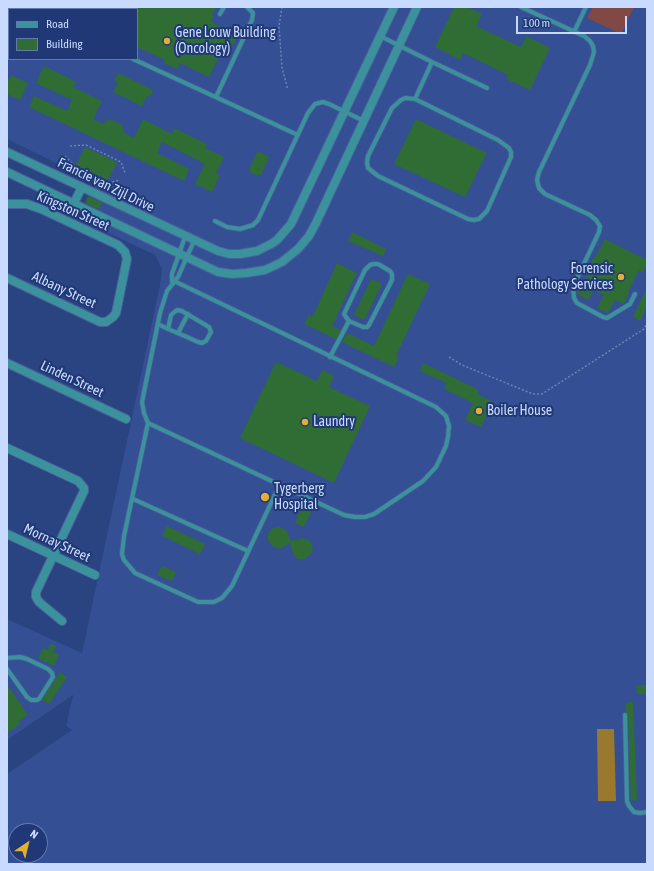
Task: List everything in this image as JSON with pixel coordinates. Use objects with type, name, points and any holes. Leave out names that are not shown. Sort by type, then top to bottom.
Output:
[{"type":"street","name":"Francie van Zijl Drive","points":[[7,152],[218,251],[229,254],[240,254],[257,251],[277,240],[291,224],[394,7]]},
{"type":"street","name":"Francie van Zijl Drive","points":[[7,172],[74,202],[218,272],[232,274],[265,270],[282,262],[298,249],[309,236],[417,7]]},
{"type":"street","points":[[74,202],[82,187]]},
{"type":"street","name":"Kingston Street","points":[[7,204],[28,204],[37,207],[118,245],[125,252]]},
{"type":"street","name":"Albany Street","points":[[7,278],[100,322],[106,322],[114,317],[116,312],[127,262],[125,252]]},
{"type":"street","name":"Linden Street","points":[[7,363],[126,419]]},
{"type":"street","points":[[7,448],[78,481],[83,485],[84,491],[36,592],[36,597],[39,602],[62,621]]},
{"type":"street","name":"Mornay Street","points":[[7,534],[95,575]]},
{"type":"lane","points":[[220,14],[224,7]]},
{"type":"lane","points":[[216,97],[252,20],[253,13],[247,7]]},
{"type":"lane","points":[[522,7],[574,32],[590,41],[593,46],[593,57],[539,172],[537,180],[539,188],[546,194],[590,215],[600,226],[599,232],[573,287],[572,293],[577,303],[607,318],[630,304],[635,294]]},
{"type":"lane","points":[[574,32],[586,7]]},
{"type":"lane","points":[[380,36],[487,88]]},
{"type":"lane","points":[[135,60],[298,135]]},
{"type":"lane","points":[[414,99],[432,62]]},
{"type":"lane","points":[[405,98],[414,99],[498,140],[511,152],[512,157],[487,211],[479,219],[468,219],[378,176],[368,168],[368,156],[392,108],[405,98]]},
{"type":"lane","points":[[215,221],[227,227],[240,229],[253,225],[258,220],[308,113],[315,104],[323,102],[364,120]]},
{"type":"lane","points":[[186,237],[183,256],[172,286],[168,288],[166,294],[158,324],[142,402],[148,423],[139,460],[133,499],[123,542],[122,554],[124,560],[135,573],[198,602],[214,602],[227,593],[232,586],[280,484]]},
{"type":"lane","points":[[148,423],[344,515],[355,517],[365,517],[382,509],[423,481],[436,466],[446,446],[449,426],[446,416],[436,407],[174,281],[172,274],[194,241]]},
{"type":"lane","points":[[378,264],[390,271],[392,277],[391,285],[369,325],[367,327],[363,327],[349,321],[345,315],[345,311],[365,270],[370,265],[378,264]]},
{"type":"lane","points":[[158,324],[168,329],[202,343],[206,341],[211,332],[209,327],[180,310],[175,311],[171,315],[168,329]]},
{"type":"lane","points":[[178,333],[188,314]]},
{"type":"lane","points":[[330,357],[349,321]]},
{"type":"lane","points":[[133,499],[248,551]]},
{"type":"lane","points":[[7,658],[20,657],[27,659],[48,669],[53,677],[39,699],[31,700],[27,697],[7,669]]},
{"type":"lane","points":[[625,715],[627,801],[634,812],[640,814],[647,812]]},
{"type":"path","points":[[282,7],[279,26],[282,68],[288,90]]},
{"type":"path","points":[[70,146],[86,145],[100,151],[121,162],[125,173]]},
{"type":"path","points":[[66,156],[78,169],[108,183],[120,180]]},
{"type":"path","points":[[449,357],[533,394],[542,394],[644,329],[647,323]]},
{"type":"shaded area","points":[[7,7],[647,7],[647,864],[7,864],[7,774],[72,730],[66,726],[73,695],[7,740],[7,619],[82,653],[160,285],[162,269],[155,255],[79,219],[97,183],[7,139]]},
{"type":"shaded area","points":[[593,7],[634,7],[621,34],[587,18]]},
{"type":"shaded area","points":[[597,729],[614,729],[616,801],[598,801]]},
{"type":"building","name":"Gene Louw Building (Oncology)","points":[[216,7],[212,15],[214,16],[211,22],[238,35],[230,51],[223,48],[209,77],[180,63],[177,69],[164,63],[165,60],[138,47],[137,8]]},
{"type":"building","points":[[454,7],[467,7],[482,14],[476,26],[521,47],[526,36],[550,48],[530,90],[506,79],[508,75],[463,53],[460,60],[435,47]]},
{"type":"building","points":[[44,66],[76,82],[73,87],[102,101],[93,119],[104,124],[106,120],[108,121],[110,119],[123,125],[123,132],[134,138],[143,119],[172,134],[174,128],[207,144],[205,148],[224,157],[216,173],[220,175],[212,192],[195,184],[205,164],[162,142],[157,153],[189,169],[184,181],[29,107],[34,96],[67,111],[72,100],[36,83]]},
{"type":"building","points":[[118,73],[153,90],[150,97],[147,96],[142,106],[113,92],[118,82],[114,80]]},
{"type":"building","points":[[11,75],[28,83],[20,100],[7,94],[7,83]]},
{"type":"building","points":[[416,119],[487,153],[465,197],[394,164]]},
{"type":"building","points":[[85,147],[117,162],[108,180],[76,165]]},
{"type":"building","points":[[258,151],[269,157],[261,175],[259,174],[258,176],[249,172],[251,170],[249,169]]},
{"type":"building","points":[[88,196],[102,203],[99,209],[85,203]]},
{"type":"building","points":[[352,232],[386,249],[383,256],[348,241]]},
{"type":"building","name":"Forensic Pathology Services","points":[[605,239],[647,260],[647,264],[643,272],[639,270],[624,304],[615,300],[608,313],[597,308],[604,295],[593,290],[588,300],[577,294],[580,286],[582,287],[591,269],[588,268]]},
{"type":"building","points":[[337,263],[357,273],[332,326],[341,330],[336,339],[304,324],[309,315],[313,316]]},
{"type":"building","points":[[408,274],[430,284],[396,356],[399,357],[394,367],[342,342],[347,333],[374,346]]},
{"type":"building","points":[[371,279],[382,284],[364,320],[354,315]]},
{"type":"building","points":[[647,287],[647,306],[640,321],[633,317]]},
{"type":"building","name":"Laundry","points":[[276,362],[317,381],[322,370],[334,376],[329,387],[370,406],[334,483],[240,438]]},
{"type":"building","points":[[423,363],[479,390],[477,394],[493,402],[481,427],[465,420],[473,403],[444,389],[447,383],[420,371]]},
{"type":"building","points":[[303,503],[313,508],[304,527],[295,523]]},
{"type":"building","points":[[167,526],[205,544],[200,554],[162,536]]},
{"type":"building","points":[[277,527],[286,530],[291,541],[303,538],[310,541],[313,547],[311,554],[305,559],[298,559],[293,554],[290,543],[279,549],[272,546],[268,540],[268,533],[273,528]]},
{"type":"building","points":[[162,566],[176,572],[172,581],[157,575]]},
{"type":"building","points":[[51,643],[56,646],[53,652],[59,655],[54,666],[38,658],[43,648],[48,650]]},
{"type":"building","points":[[60,672],[67,677],[49,704],[42,700]]},
{"type":"building","points":[[7,684],[28,715],[18,722],[20,724],[7,733]]},
{"type":"building","points":[[636,685],[647,685],[647,694],[637,694]]},
{"type":"building","points":[[633,702],[637,800],[631,801],[628,715],[626,712],[626,703]]},
{"type":"place","name":"Gene Louw Building (Oncology)","points":[[167,41]]},
{"type":"place","name":"Forensic Pathology Services","points":[[621,277]]},
{"type":"place","name":"Boiler House","points":[[479,411]]},
{"type":"place","name":"Laundry","points":[[305,422]]},
{"type":"place","name":"Tygerberg Hospital","points":[[265,497]]}]
